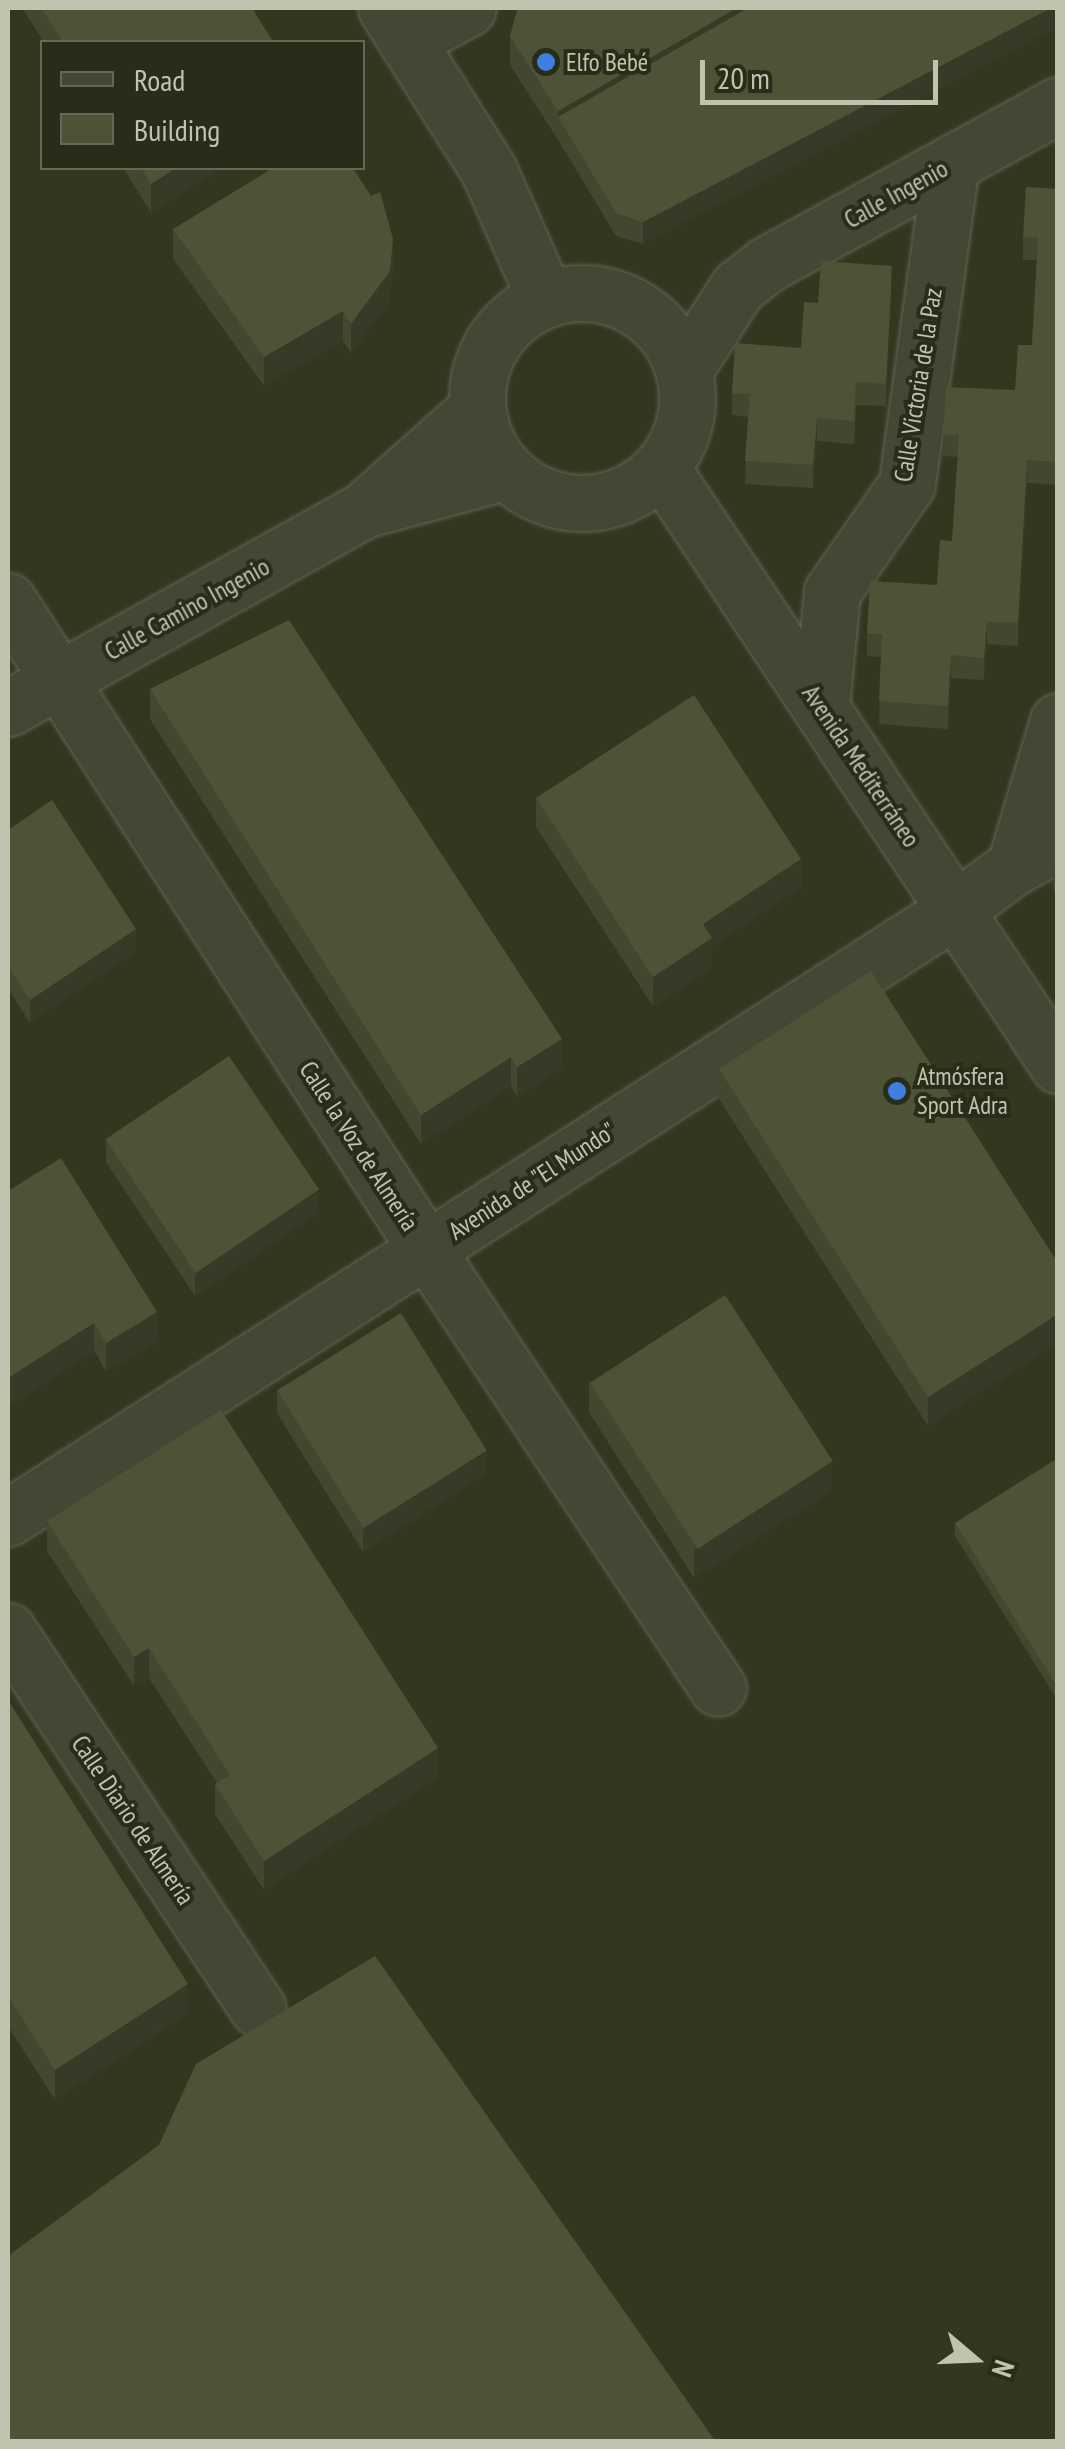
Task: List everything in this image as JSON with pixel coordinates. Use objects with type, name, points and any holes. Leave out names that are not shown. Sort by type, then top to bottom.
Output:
[{"type":"street","points":[[468,8],[396,24],[489,171],[546,298]]},
{"type":"street","name":"Calle Ingenio","points":[[684,370],[738,287],[766,265],[1058,104]]},
{"type":"street","name":"Calle Victoria de la Paz","points":[[820,706],[832,592],[906,484],[951,164]]},
{"type":"street","name":"Calle Ingenio","points":[[645,312],[738,287]]},
{"type":"street","points":[[580,292],[614,296],[645,312],[671,339],[684,370],[688,405],[680,438],[662,469],[635,491],[602,503],[567,503],[534,493],[505,472],[485,441],[476,409],[479,374],[493,342],[516,316],[546,298],[580,292]]},
{"type":"street","name":"Calle Camino Ingenio","points":[[8,708],[366,509],[476,409]]},
{"type":"street","name":"Avenida Mediterráneo","points":[[662,469],[1058,1065]]},
{"type":"street","name":"Calle Camino Ingenio","points":[[366,509],[505,472]]},
{"type":"street","name":"Calle la Voz de Almería","points":[[8,600],[426,1249],[718,1688]]},
{"type":"street","points":[[956,910],[1036,855],[1058,722]]},
{"type":"street","name":"Avenida de \"El Mundo\"","points":[[8,1518],[956,910]]},
{"type":"street","name":"Calle Diario de Almería","points":[[8,1631],[258,2008]]},
{"type":"building","points":[[41,8],[252,8],[272,40],[62,40]]},
{"type":"building","points":[[737,8],[558,111],[510,36],[517,10]]},
{"type":"building","points":[[748,8],[1051,8],[643,222],[616,213],[558,117]]},
{"type":"building","points":[[142,170],[173,170],[151,184]]},
{"type":"building","points":[[270,170],[354,170],[371,196],[380,192],[393,239],[390,271],[351,324],[343,311],[264,357],[173,229]]},
{"type":"building","points":[[1026,187],[1058,189],[1058,462],[1027,460],[1018,623],[987,622],[984,658],[951,655],[948,706],[879,701],[882,634],[867,633],[870,581],[937,585],[940,540],[952,541],[959,435],[943,434],[946,387],[1015,390],[1018,345],[1032,345],[1038,238],[1023,237]]},
{"type":"building","points":[[821,261],[892,266],[886,384],[856,382],[854,421],[817,418],[813,465],[745,461],[750,394],[732,393],[735,343],[801,348],[804,302],[818,303]]},
{"type":"building","points":[[289,620],[562,1039],[517,1067],[511,1057],[421,1115],[150,689]]},
{"type":"building","points":[[694,695],[801,859],[703,924],[712,938],[653,977],[536,798]]},
{"type":"building","points":[[52,800],[136,929],[30,1000],[8,966],[8,830]]},
{"type":"building","points":[[871,971],[1058,1263],[1058,1314],[928,1397],[719,1069]]},
{"type":"building","points":[[229,1056],[319,1189],[196,1273],[105,1139]]},
{"type":"building","points":[[61,1158],[157,1312],[106,1343],[94,1323],[8,1378],[8,1191]]},
{"type":"building","points":[[725,1295],[833,1461],[698,1549],[590,1383]]},
{"type":"building","points":[[401,1313],[487,1450],[363,1528],[277,1390]]},
{"type":"building","points":[[221,1410],[438,1748],[264,1861],[215,1784],[230,1775],[149,1648],[134,1657],[47,1521]]},
{"type":"building","points":[[1058,1458],[1058,1688],[955,1523]]},
{"type":"building","points":[[8,1700],[188,1984],[55,2070],[8,1996]]},
{"type":"building","points":[[375,1956],[716,2442],[8,2442],[8,2256],[159,2145],[196,2064]]},
{"type":"place","name":"Elfo Bebé","points":[[546,62]]},
{"type":"place","name":"Atmósfera Sport Adra","points":[[897,1091]]}]
